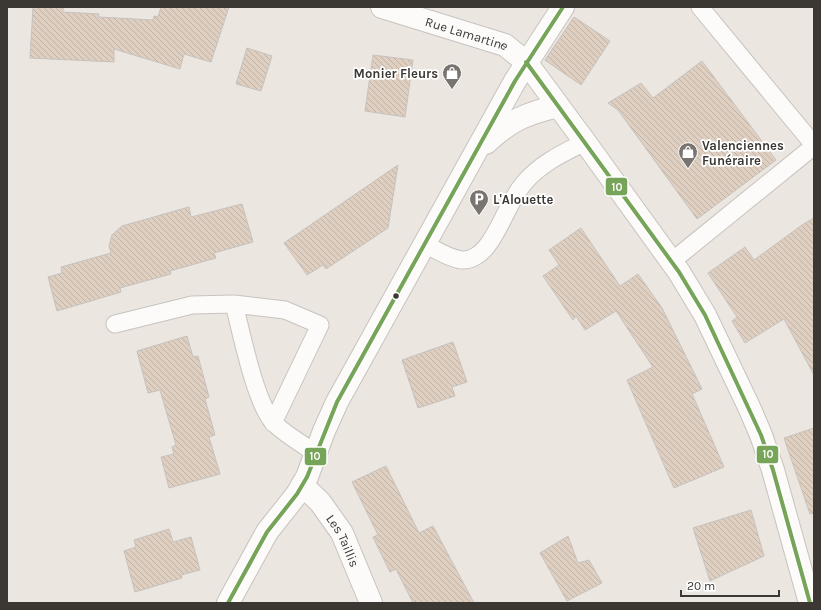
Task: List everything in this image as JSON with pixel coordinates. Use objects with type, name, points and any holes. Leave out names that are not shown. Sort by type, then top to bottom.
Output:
[{"type":"street","name":"Rue Lamartine","points":[[382,7],[505,45],[526,62],[585,142],[671,262],[705,316],[752,414],[773,470],[810,603]]},
{"type":"street","points":[[228,603],[266,532],[302,485],[332,412],[473,155],[526,62],[563,7]]},
{"type":"street","points":[[473,155],[502,128],[512,122],[523,116],[558,106]]},
{"type":"street","name":"Les Taillis","points":[[302,485],[320,502],[342,533],[372,603]]},
{"type":"lane","points":[[671,262],[814,146],[700,7]]},
{"type":"lane","points":[[425,244],[453,258],[462,260],[475,257],[487,246],[516,194],[535,172],[545,164],[585,142]]},
{"type":"lane","points":[[115,324],[205,303],[234,304],[285,310],[320,325],[273,423]]},
{"type":"lane","points":[[234,304],[261,399],[273,423],[316,454]]},
{"type":"building","points":[[33,7],[63,7],[63,12],[99,14],[98,17],[153,20],[154,16],[158,17],[161,7],[229,7],[211,62],[184,54],[180,69],[114,49],[114,62],[30,58]]},
{"type":"building","points":[[574,17],[610,41],[581,85],[545,60]]},
{"type":"building","points":[[247,48],[272,56],[261,91],[236,84]]},
{"type":"building","points":[[373,55],[413,60],[405,117],[365,111]]},
{"type":"building","points":[[702,61],[776,160],[697,219],[618,110],[608,103],[641,83],[653,98]]},
{"type":"building","points":[[398,165],[388,228],[326,269],[323,265],[307,275],[284,243]]},
{"type":"building","points":[[242,204],[253,242],[214,253],[216,258],[170,271],[171,274],[120,288],[121,292],[57,311],[48,277],[62,273],[61,267],[111,253],[109,246],[112,235],[122,226],[189,207],[191,217]]},
{"type":"building","points":[[814,218],[814,375],[784,319],[745,343],[732,321],[737,317],[708,273],[745,247],[754,260]]},
{"type":"building","points":[[581,228],[620,286],[638,274],[662,308],[702,389],[692,394],[724,467],[674,488],[627,380],[653,367],[616,311],[585,330],[576,316],[573,320],[543,276],[559,265],[549,250]]},
{"type":"building","points":[[187,336],[193,357],[198,356],[209,397],[205,399],[215,435],[209,437],[220,474],[169,488],[161,457],[174,454],[172,447],[176,445],[160,390],[148,393],[137,351]]},
{"type":"building","points":[[453,342],[467,382],[452,387],[455,396],[418,408],[402,360]]},
{"type":"building","points":[[814,428],[814,513],[810,514],[784,438]]},
{"type":"building","points":[[386,466],[419,533],[433,526],[474,603],[413,603],[396,569],[390,572],[373,537],[378,535],[352,482]]},
{"type":"building","points":[[751,510],[764,556],[710,581],[693,528]]},
{"type":"building","points":[[169,529],[173,542],[191,537],[200,570],[181,575],[182,578],[135,592],[124,551],[136,547],[134,540]]},
{"type":"building","points":[[568,536],[578,563],[589,560],[602,583],[567,601],[540,553]]},
{"type":"transit line","name":"10","points":[[228,603],[267,532],[297,494],[307,477],[337,402],[515,81],[563,7]]},
{"type":"transit line","name":"10","points":[[526,62],[679,272],[705,315],[761,435],[773,470],[810,603]]},
{"type":"place","name":"Monier Fleurs","points":[[452,90]]},
{"type":"place","name":"Valenciennes Funéraire","points":[[688,169]]},
{"type":"place","name":"L'Alouette","points":[[479,216]]}]
